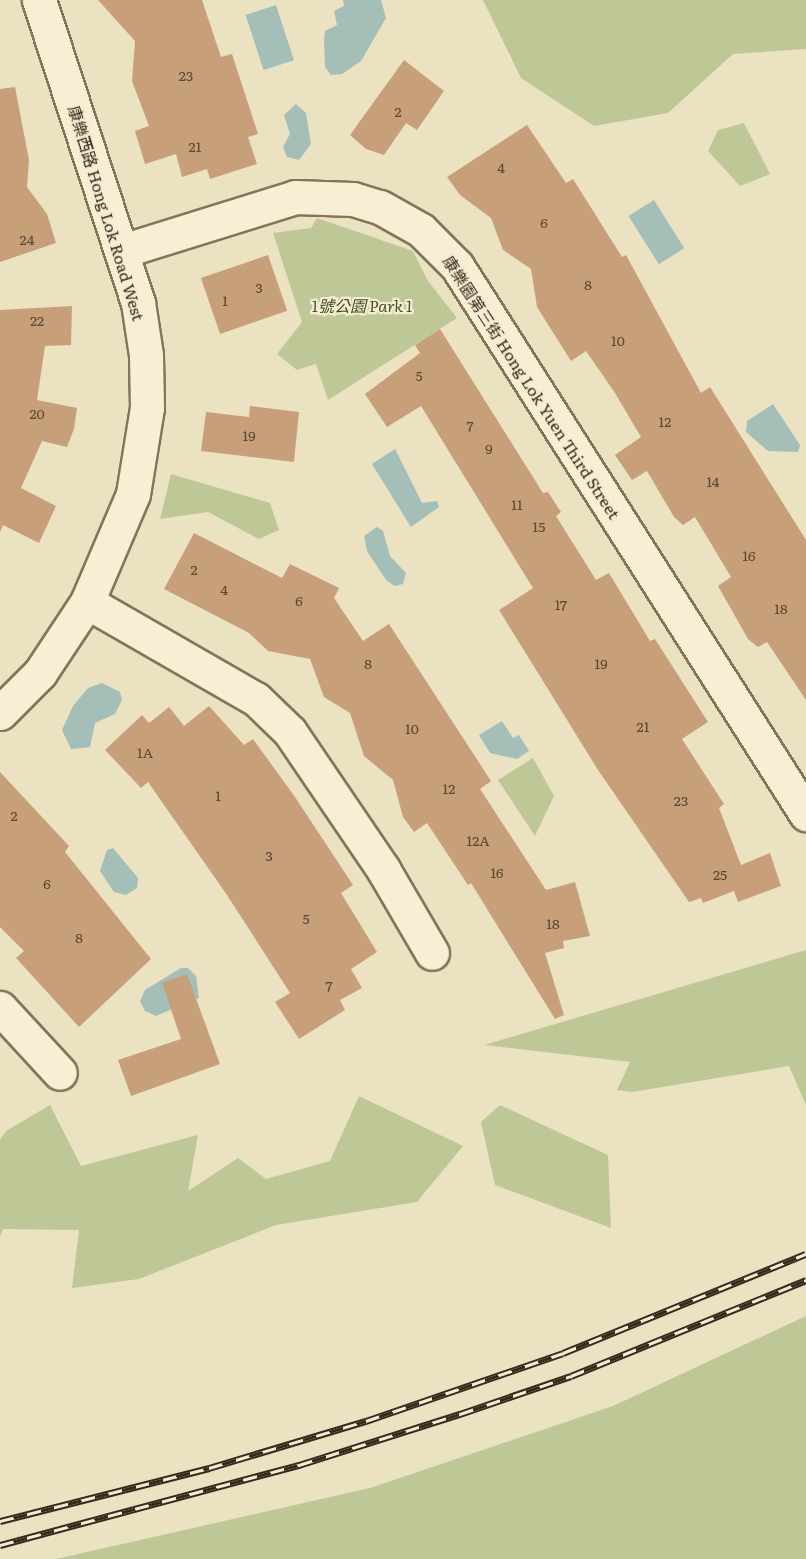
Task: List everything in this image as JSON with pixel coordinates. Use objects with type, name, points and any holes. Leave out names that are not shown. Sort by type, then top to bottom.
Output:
[{"type":"street","name":"康樂西路 Hong Lok Road West","points":[[0,713],[40,673],[87,602],[133,494],[147,408],[146,354],[122,251],[39,0]]},
{"type":"street","name":"康樂園第三街 Hong Lok Yuen Third Street","points":[[122,251],[263,205],[330,195],[380,207],[427,235],[458,266],[806,814]]},
{"type":"street","points":[[87,602],[256,699],[290,732],[383,869],[432,953]]},
{"type":"street","points":[[0,1008],[60,1073]]},
{"type":"green space","points":[[483,0],[806,0],[806,49],[733,54],[668,113],[594,126],[521,78]]},
{"type":"green space","points":[[744,123],[770,174],[740,186],[708,151],[718,130]]},
{"type":"green space","name":"1號公園 Park 1","points":[[317,218],[413,251],[428,281],[457,318],[328,400],[316,364],[297,370],[277,354],[302,322],[273,233],[311,228]]},
{"type":"green space","points":[[171,474],[270,503],[279,530],[259,539],[208,512],[160,519]]},
{"type":"green space","points":[[533,758],[554,796],[535,836],[498,780]]},
{"type":"green space","points":[[806,950],[806,1105],[789,1066],[632,1092],[617,1090],[630,1062],[484,1045]]},
{"type":"green space","points":[[359,1096],[463,1146],[417,1202],[276,1225],[139,1279],[72,1288],[79,1230],[3,1229],[0,1237],[0,1140],[6,1131],[50,1105],[81,1166],[198,1135],[188,1191],[238,1158],[266,1179],[330,1161]]},
{"type":"green space","points":[[500,1105],[608,1155],[611,1228],[495,1185],[481,1122]]},
{"type":"green space","points":[[806,1316],[806,1559],[56,1559],[370,1488],[613,1406]]},
{"type":"water","points":[[343,0],[381,0],[386,18],[361,61],[342,74],[331,75],[325,67],[325,31],[337,25],[334,11],[344,6]]},
{"type":"water","points":[[276,5],[294,60],[263,70],[246,15]]},
{"type":"water","points":[[296,104],[306,113],[311,144],[299,160],[287,157],[283,147],[290,134],[284,115]]},
{"type":"water","points":[[654,200],[684,248],[659,264],[629,216]]},
{"type":"water","points":[[773,404],[800,445],[798,452],[768,451],[746,432],[747,421]]},
{"type":"water","points":[[395,449],[422,503],[437,501],[439,507],[411,527],[372,464]]},
{"type":"water","points":[[377,527],[383,531],[390,556],[406,573],[403,584],[395,586],[386,580],[367,551],[364,536]]},
{"type":"water","points":[[102,683],[120,692],[122,700],[115,714],[95,723],[90,747],[71,749],[62,730],[73,706],[88,688]]},
{"type":"water","points":[[502,721],[513,738],[519,735],[529,751],[517,759],[490,753],[479,735]]},
{"type":"water","points":[[113,848],[138,878],[137,888],[126,895],[114,892],[100,871],[107,850]]},
{"type":"water","points":[[181,968],[188,968],[196,976],[199,998],[156,1016],[145,1011],[140,1001],[145,990]]},
{"type":"building","points":[[98,0],[202,0],[221,57],[232,54],[258,134],[248,137],[257,164],[210,179],[207,169],[182,177],[176,154],[145,164],[135,131],[149,126],[132,81],[135,41]]},
{"type":"building","points":[[404,60],[444,91],[417,130],[406,123],[384,155],[366,149],[350,135]]},
{"type":"building","points":[[15,87],[29,160],[27,187],[47,214],[56,243],[0,262],[0,89]]},
{"type":"building","points":[[527,125],[566,183],[573,179],[622,257],[626,255],[701,393],[710,387],[806,540],[806,700],[767,642],[758,647],[748,639],[718,586],[731,577],[695,517],[683,525],[674,517],[647,471],[632,480],[615,455],[641,437],[615,393],[586,351],[571,361],[537,307],[531,269],[503,250],[491,218],[460,195],[447,177]]},
{"type":"building","points":[[268,255],[287,311],[220,334],[201,278]]},
{"type":"building","points":[[72,306],[71,345],[45,346],[37,400],[77,408],[74,429],[67,447],[42,441],[21,488],[56,506],[39,543],[3,525],[0,532],[0,310]]},
{"type":"building","points":[[440,329],[543,493],[548,492],[561,512],[556,516],[596,580],[609,573],[650,641],[655,639],[708,722],[682,739],[724,804],[719,808],[741,865],[770,853],[781,886],[738,902],[734,891],[703,903],[701,898],[689,902],[598,770],[499,610],[533,588],[421,406],[387,427],[365,394],[420,353],[415,345]]},
{"type":"building","points":[[250,406],[299,412],[294,462],[201,451],[206,412],[249,417]]},
{"type":"building","points":[[194,533],[282,578],[290,564],[339,588],[334,598],[363,641],[389,624],[491,781],[480,789],[546,890],[575,882],[590,936],[563,941],[564,948],[545,953],[564,1015],[555,1019],[471,883],[468,885],[427,823],[414,832],[403,817],[393,780],[364,756],[350,713],[324,697],[310,659],[268,651],[249,633],[164,589]]},
{"type":"building","points":[[209,706],[244,745],[253,739],[295,797],[353,885],[341,893],[377,952],[351,969],[362,988],[340,1000],[345,1010],[299,1039],[275,1002],[290,993],[227,895],[148,782],[141,788],[105,750],[142,715],[149,723],[169,707],[184,726]]},
{"type":"building","points":[[0,772],[69,846],[65,852],[151,959],[79,1027],[16,958],[24,951],[0,927]]},
{"type":"building","points":[[187,974],[220,1064],[131,1096],[118,1060],[181,1039],[162,983]]},
{"type":"railway","points":[[0,1521],[209,1468],[366,1421],[563,1353],[806,1254]]},
{"type":"railway","points":[[0,1545],[299,1465],[460,1414],[571,1376],[806,1280]]}]
